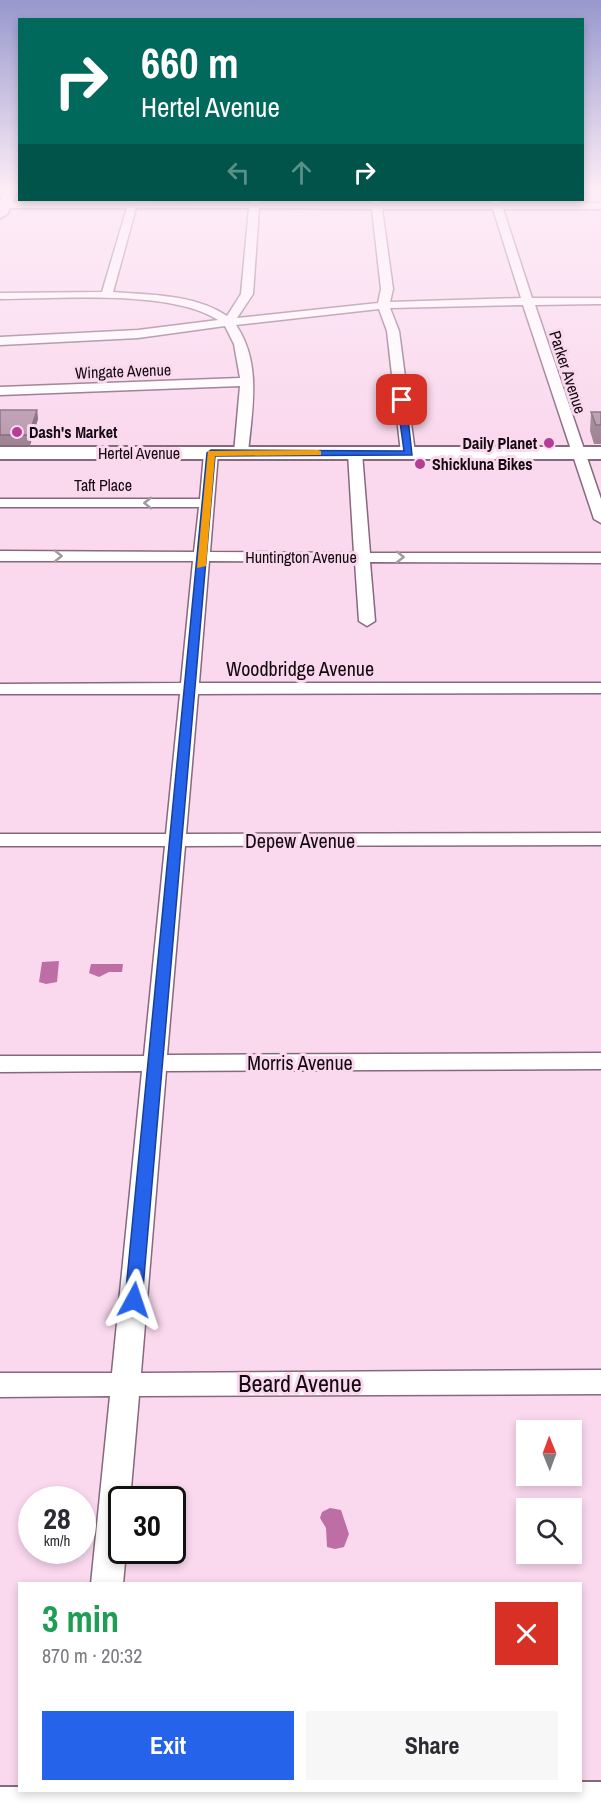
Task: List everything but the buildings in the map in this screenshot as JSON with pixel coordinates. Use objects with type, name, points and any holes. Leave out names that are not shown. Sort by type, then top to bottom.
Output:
[{"type":"street","points":[[106,296],[113,273]]},
{"type":"street","points":[[228,323],[247,294],[249,273]]},
{"type":"street","points":[[385,273],[387,289],[383,306],[393,332],[408,453]]},
{"type":"street","name":"Parker Avenue","points":[[519,273],[577,453],[601,519]]},
{"type":"street","points":[[0,296],[106,296],[182,304],[218,315],[228,323],[243,351],[246,382],[241,453]]},
{"type":"street","points":[[0,341],[138,334],[383,306],[601,301]]},
{"type":"street","name":"Wingate Avenue","points":[[0,391],[246,382]]},
{"type":"street","name":"Hertel Avenue","points":[[0,453],[601,453]]},
{"type":"street","points":[[107,1582],[211,453]]},
{"type":"street","points":[[355,453],[367,621]]},
{"type":"street","name":"Taft Place","points":[[0,503],[207,503]]},
{"type":"street","name":"Huntington Avenue","points":[[0,556],[601,558]]},
{"type":"street","name":"Woodbridge Avenue","points":[[0,689],[601,688]]},
{"type":"street","name":"Depew Avenue","points":[[0,840],[601,839]]},
{"type":"street","name":"Morris Avenue","points":[[0,1064],[601,1061]]},
{"type":"street","name":"Beard Avenue","points":[[0,1385],[601,1382]]},
{"type":"street","points":[[0,1811],[88,1800],[601,1806]]},
{"type":"shaded area","points":[[59,961],[57,982],[46,984],[39,982],[42,962]]},
{"type":"shaded area","points":[[91,964],[123,964],[122,972],[109,972],[99,977],[89,973]]},
{"type":"shaded area","points":[[330,1508],[341,1510],[349,1534],[344,1547],[335,1549],[327,1547],[326,1528],[320,1518],[322,1512]]},
{"type":"slow traffic","points":[[201,566],[211,453],[318,453]]},
{"type":"place","name":"Dash's Market","points":[[17,432]]},
{"type":"place","name":"Daily Planet","points":[[549,443]]},
{"type":"place","name":"Shickluna Bikes","points":[[420,464]]},
{"type":"route","points":[[134,1300],[211,453],[408,453],[402,400]]}]
